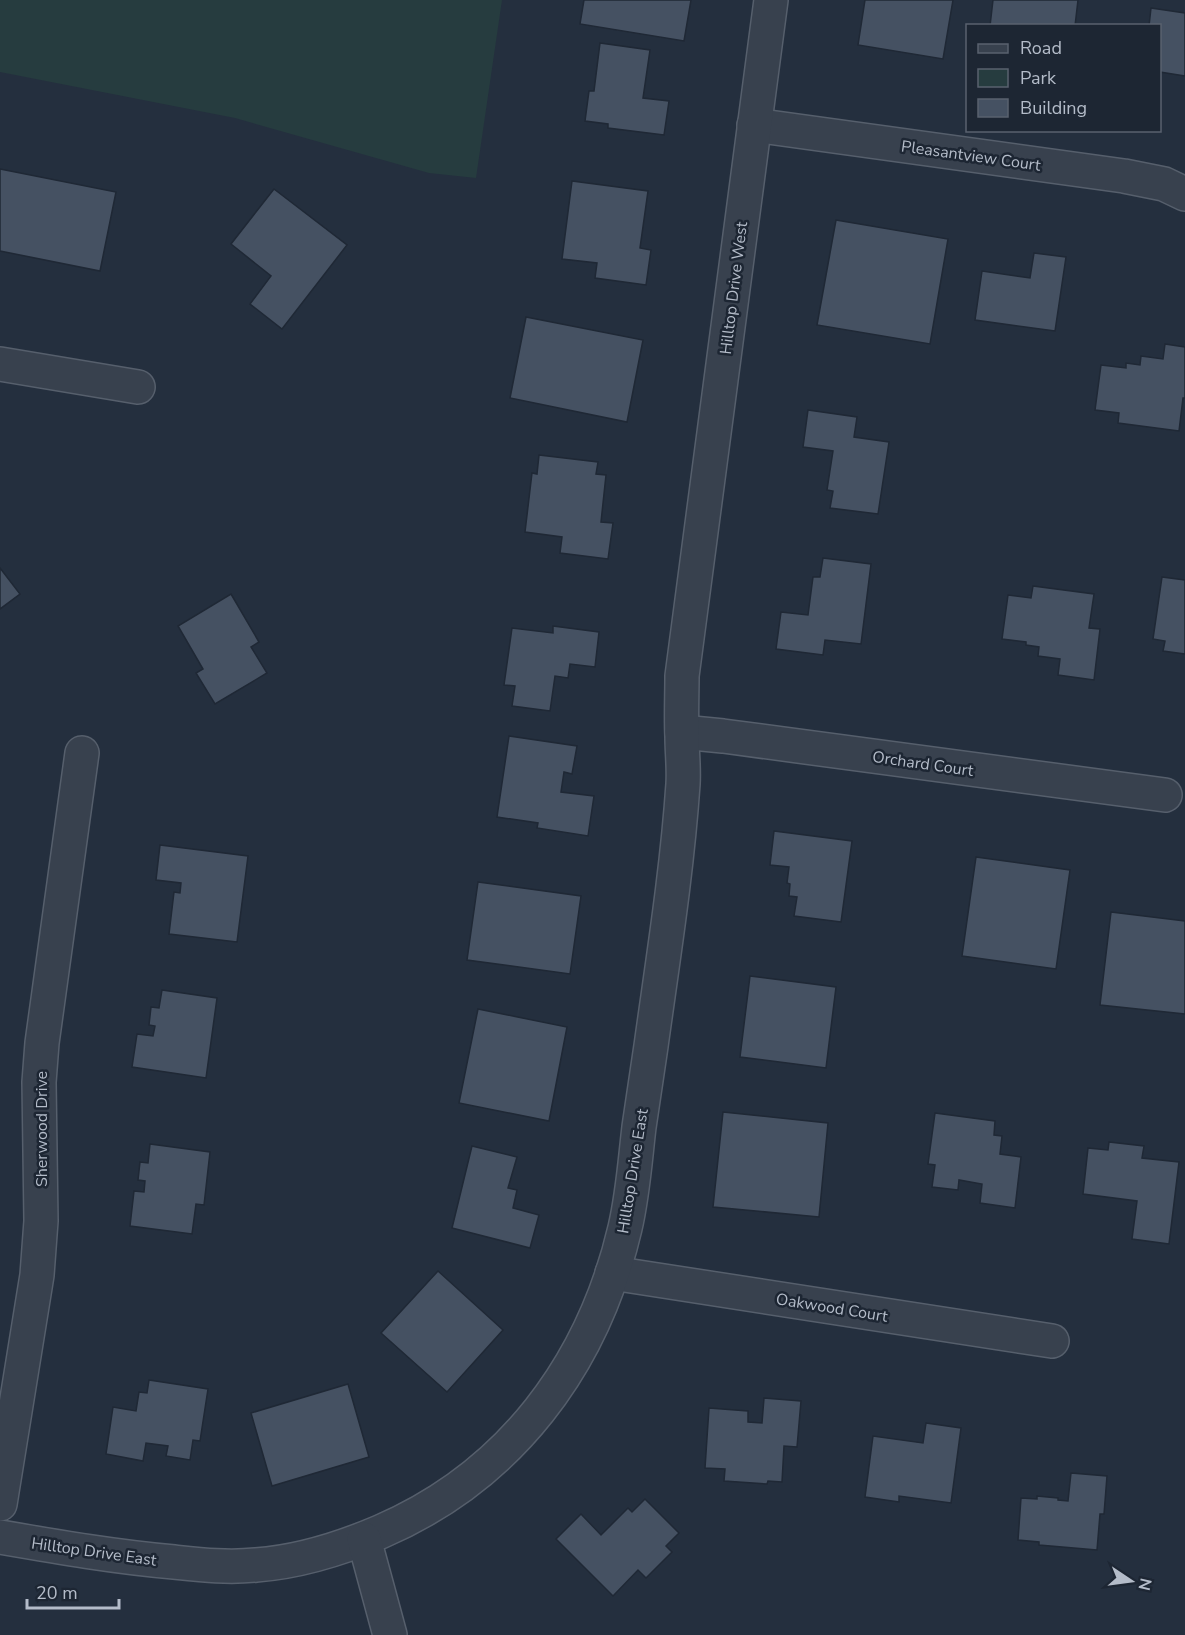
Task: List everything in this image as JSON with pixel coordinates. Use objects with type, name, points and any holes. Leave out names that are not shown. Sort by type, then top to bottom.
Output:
[{"type":"street","name":"Hilltop Drive West","points":[[695,576],[771,0]]},
{"type":"street","name":"Pleasantview Court","points":[[754,125],[1124,176],[1164,184],[1185,194]]},
{"type":"street","points":[[0,364],[138,387]]},
{"type":"street","name":"Hilltop Drive East","points":[[0,1537],[130,1558],[222,1567],[292,1560],[326,1552],[405,1521],[448,1496],[488,1466],[515,1439],[547,1401],[574,1360],[592,1324],[612,1273],[625,1229],[633,1186],[674,886],[683,782],[682,676],[695,576]]},
{"type":"street","name":"Orchard Court","points":[[682,732],[1165,795]]},
{"type":"street","name":"Sherwood Drive","points":[[0,1504],[37,1275],[41,1221],[39,1082],[42,1043],[82,753]]},
{"type":"street","name":"Oakwood Court","points":[[612,1273],[1052,1341]]},
{"type":"street","points":[[364,1539],[390,1635]]},
{"type":"green space","points":[[0,0],[502,0],[476,178],[429,173],[235,118],[0,72]]},
{"type":"building","points":[[584,0],[691,0],[684,41],[580,24]]},
{"type":"building","points":[[865,0],[953,0],[943,59],[858,45]]},
{"type":"building","points":[[993,0],[1078,0],[1075,24],[990,24]]},
{"type":"building","points":[[1151,8],[1185,13],[1185,76],[1161,72],[1161,24],[1149,24]]},
{"type":"building","points":[[600,43],[650,50],[643,98],[669,101],[664,135],[608,128],[608,124],[585,121],[589,91],[594,91]]},
{"type":"building","points":[[0,169],[116,192],[100,271],[0,251]]},
{"type":"building","points":[[572,181],[648,191],[640,248],[651,250],[646,285],[595,278],[597,263],[562,259]]},
{"type":"building","points":[[274,189],[347,245],[282,329],[250,304],[271,276],[231,244]]},
{"type":"building","points":[[836,220],[948,239],[930,344],[817,325]]},
{"type":"building","points":[[1034,253],[1066,257],[1055,331],[975,320],[982,271],[1030,278]]},
{"type":"building","points":[[526,317],[643,340],[627,422],[510,398]]},
{"type":"building","points":[[1165,344],[1185,347],[1185,398],[1183,398],[1179,431],[1118,423],[1119,413],[1095,410],[1101,365],[1126,368],[1126,363],[1140,365],[1141,356],[1163,359]]},
{"type":"building","points":[[808,410],[857,417],[854,437],[889,442],[878,514],[830,508],[833,491],[827,490],[833,451],[803,447]]},
{"type":"building","points":[[539,455],[598,462],[596,474],[606,475],[601,522],[613,523],[608,559],[560,553],[562,537],[525,532],[532,473],[537,474]]},
{"type":"building","points":[[823,558],[871,564],[861,644],[825,640],[823,655],[776,649],[781,612],[808,615],[813,577],[820,577]]},
{"type":"building","points":[[0,568],[20,594],[0,609]]},
{"type":"building","points":[[1162,577],[1185,580],[1185,654],[1163,651],[1165,641],[1153,639]]},
{"type":"building","points":[[1033,586],[1094,594],[1089,628],[1100,629],[1094,680],[1058,675],[1060,659],[1038,656],[1039,647],[1026,645],[1026,642],[1002,639],[1008,595],[1031,598]]},
{"type":"building","points":[[231,594],[259,642],[251,647],[267,673],[215,704],[196,673],[203,669],[178,626]]},
{"type":"building","points":[[553,626],[599,632],[595,667],[570,664],[568,678],[555,676],[550,711],[512,706],[515,686],[504,685],[512,628],[553,633]]},
{"type":"building","points":[[509,736],[577,746],[572,774],[564,772],[561,792],[594,796],[588,836],[537,828],[538,823],[497,817]]},
{"type":"building","points":[[774,831],[852,841],[841,922],[794,916],[797,897],[789,896],[790,884],[787,883],[789,867],[770,865]]},
{"type":"building","points":[[160,845],[248,856],[237,942],[169,934],[174,892],[180,893],[181,883],[156,880]]},
{"type":"building","points":[[976,857],[1070,870],[1056,969],[962,956]]},
{"type":"building","points":[[478,882],[581,896],[570,974],[467,960]]},
{"type":"building","points":[[1111,912],[1185,921],[1185,1014],[1100,1005]]},
{"type":"building","points":[[750,976],[836,987],[826,1068],[740,1057]]},
{"type":"building","points":[[162,990],[217,998],[206,1078],[132,1067],[137,1034],[153,1036],[155,1026],[149,1025],[151,1007],[159,1008]]},
{"type":"building","points":[[478,1009],[567,1027],[549,1121],[459,1103]]},
{"type":"building","points":[[723,1112],[828,1123],[819,1217],[713,1207]]},
{"type":"building","points":[[935,1113],[995,1121],[994,1135],[1002,1136],[1000,1154],[1021,1157],[1015,1208],[980,1203],[982,1184],[959,1180],[958,1190],[932,1187],[935,1165],[928,1164]]},
{"type":"building","points":[[1109,1142],[1144,1146],[1142,1158],[1179,1162],[1169,1244],[1132,1239],[1137,1201],[1083,1194],[1088,1148],[1108,1150]]},
{"type":"building","points":[[150,1144],[210,1152],[204,1205],[196,1204],[192,1234],[130,1226],[134,1191],[144,1192],[145,1181],[138,1180],[140,1162],[148,1163]]},
{"type":"building","points":[[472,1146],[517,1157],[508,1188],[517,1190],[513,1208],[539,1215],[530,1248],[452,1228]]},
{"type":"building","points":[[438,1271],[503,1330],[447,1392],[381,1333]]},
{"type":"building","points":[[149,1380],[208,1389],[200,1441],[193,1440],[190,1460],[166,1456],[168,1446],[146,1443],[143,1461],[106,1454],[113,1407],[136,1411],[139,1392],[147,1393]]},
{"type":"building","points":[[348,1384],[369,1457],[272,1486],[251,1413]]},
{"type":"building","points":[[764,1398],[801,1401],[797,1447],[784,1446],[782,1482],[768,1481],[767,1484],[724,1481],[725,1469],[705,1468],[709,1408],[748,1411],[748,1422],[762,1423]]},
{"type":"building","points":[[926,1423],[961,1428],[951,1503],[899,1496],[899,1502],[865,1497],[873,1436],[923,1443]]},
{"type":"building","points":[[1071,1473],[1107,1476],[1104,1514],[1100,1514],[1097,1550],[1039,1545],[1039,1542],[1018,1540],[1021,1498],[1037,1499],[1037,1496],[1068,1501]]},
{"type":"building","points":[[645,1499],[679,1533],[666,1546],[672,1552],[646,1578],[638,1570],[613,1596],[556,1539],[581,1514],[601,1535],[628,1508],[632,1512]]}]
